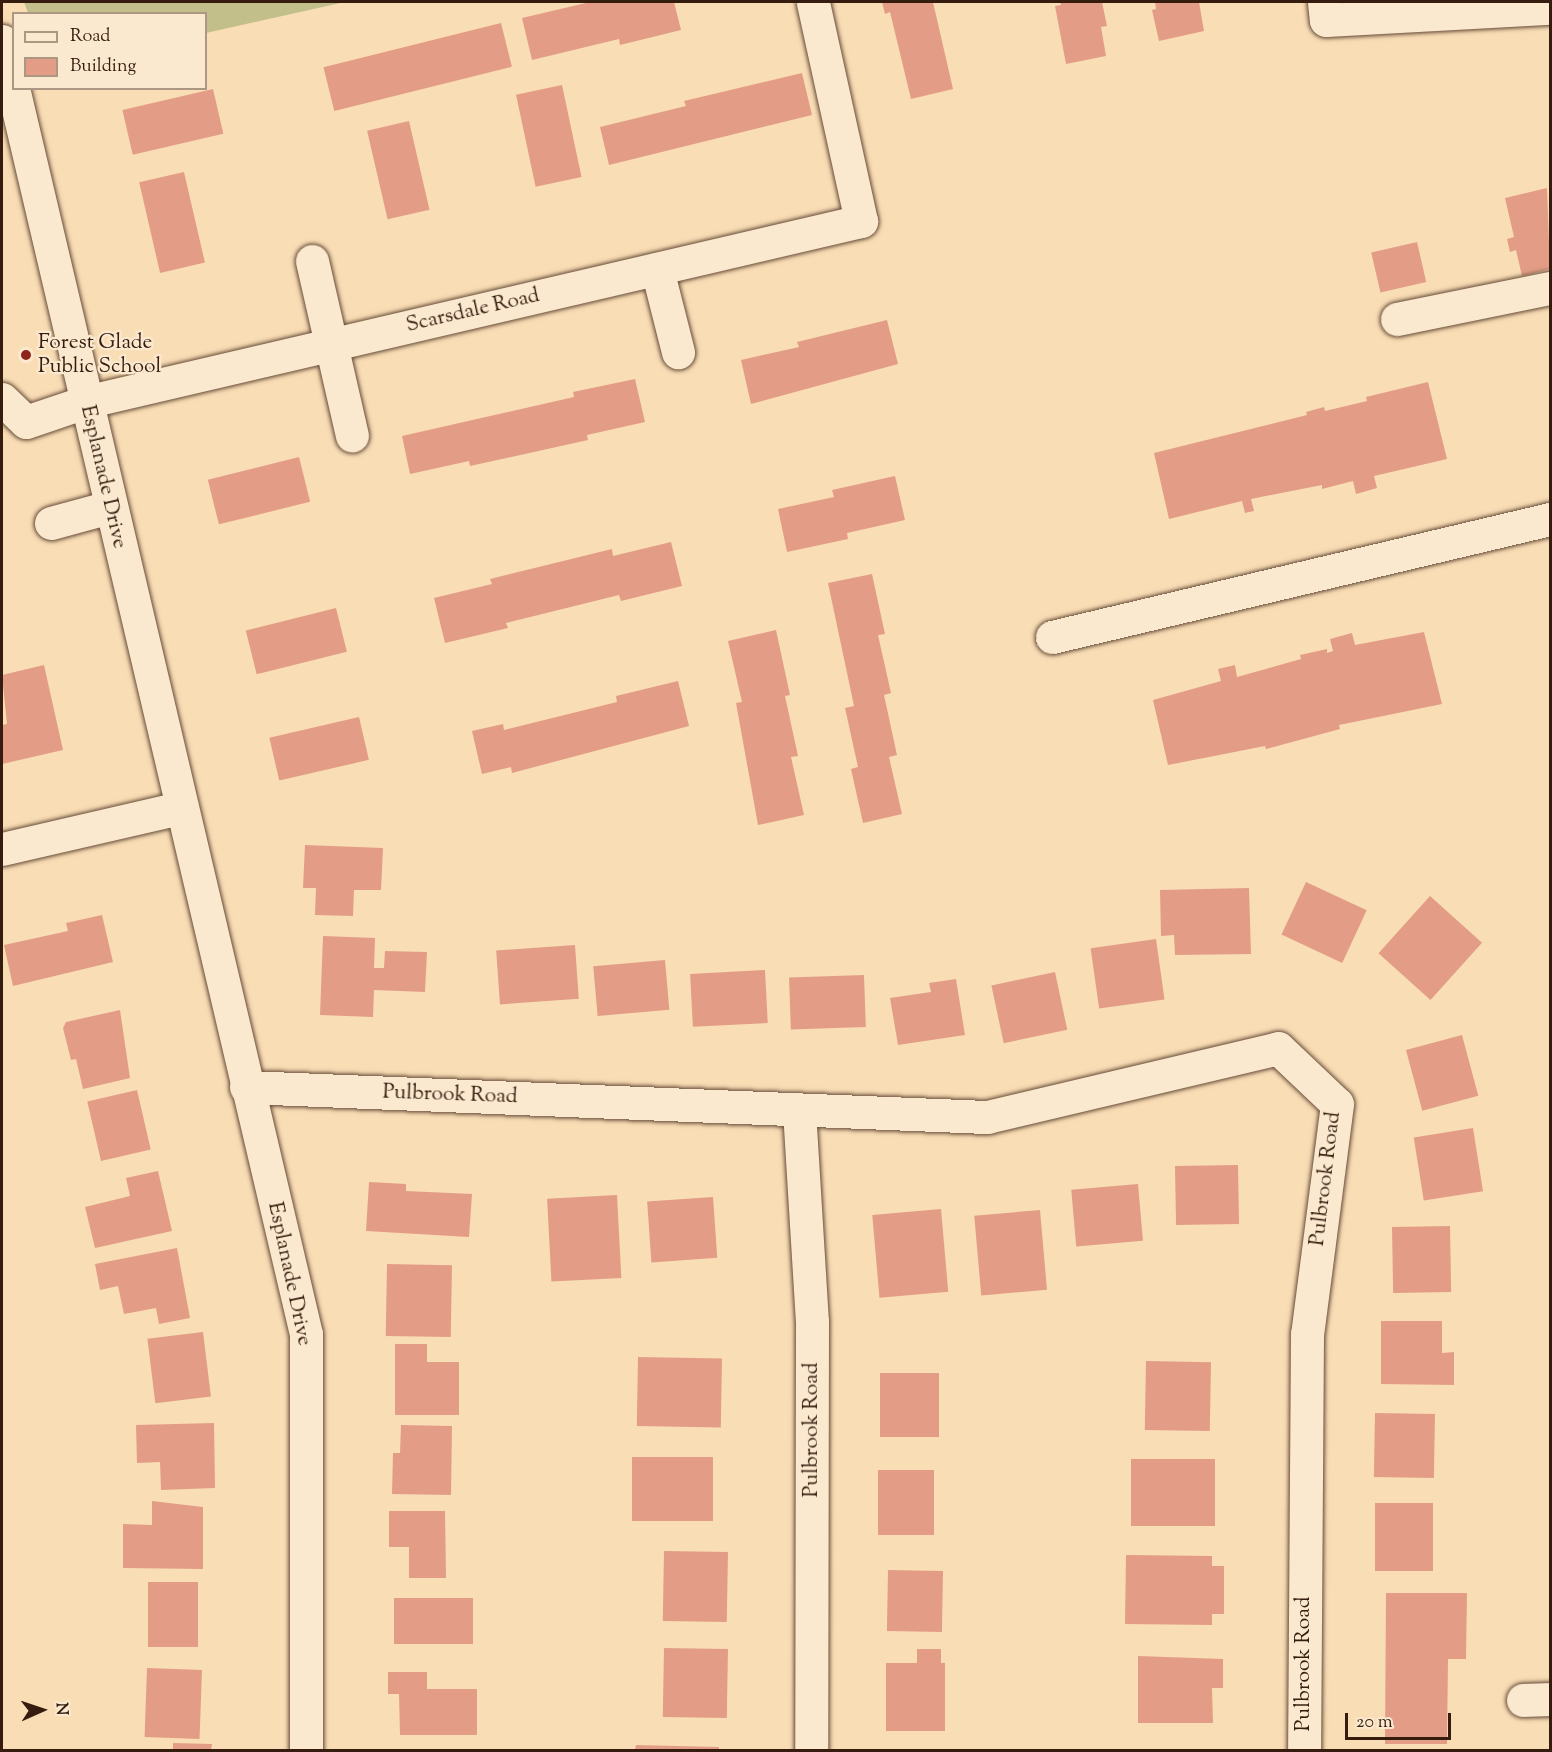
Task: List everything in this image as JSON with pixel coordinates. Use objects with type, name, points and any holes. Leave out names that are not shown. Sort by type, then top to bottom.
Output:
[{"type":"street","name":"Scarsdale Road","points":[[2,399],[26,422],[85,402],[861,221],[813,2]]},
{"type":"street","points":[[1324,2],[1326,20],[1551,8]]},
{"type":"street","name":"Esplanade Drive","points":[[2,41],[12,84]]},
{"type":"street","name":"Esplanade Drive","points":[[13,90],[180,808],[306,1334],[306,1750]]},
{"type":"street","points":[[312,261],[352,435]]},
{"type":"street","points":[[657,269],[678,352]]},
{"type":"street","points":[[1397,319],[1551,288]]},
{"type":"street","points":[[51,523],[110,507]]},
{"type":"street","points":[[1052,637],[1551,519]]},
{"type":"street","points":[[2,849],[180,808]]},
{"type":"street","name":"Pulbrook Road","points":[[246,1087],[987,1117],[1278,1048],[1337,1104],[1307,1334],[1304,1750]]},
{"type":"street","name":"Pulbrook Road","points":[[799,1110],[812,1321],[811,1750]]},
{"type":"shaded area","points":[[24,2],[345,2],[207,33],[207,12],[28,12]]},
{"type":"building","points":[[590,2],[674,2],[681,30],[620,45],[619,39],[532,60],[522,18]]},
{"type":"building","points":[[882,2],[933,2],[953,89],[911,99],[890,12],[885,14]]},
{"type":"building","points":[[1060,2],[1102,2],[1107,26],[1101,27],[1106,56],[1066,64],[1055,6],[1061,5]]},
{"type":"building","points":[[1155,2],[1199,2],[1204,31],[1159,41],[1152,10],[1156,9]]},
{"type":"building","points":[[501,23],[512,67],[334,111],[323,67]]},
{"type":"building","points":[[802,73],[812,115],[609,165],[600,127],[686,106],[684,101]]},
{"type":"building","points":[[562,85],[582,177],[536,187],[516,95]]},
{"type":"building","points":[[213,89],[223,134],[133,155],[122,110]]},
{"type":"building","points":[[409,121],[429,210],[388,219],[367,131]]},
{"type":"building","points":[[184,172],[205,263],[160,273],[139,182]]},
{"type":"building","points":[[1547,188],[1550,269],[1522,276],[1516,250],[1510,252],[1507,239],[1514,237],[1505,198]]},
{"type":"building","points":[[1417,242],[1426,282],[1380,293],[1371,253]]},
{"type":"building","points":[[887,320],[898,364],[751,404],[741,360],[799,347],[797,342]]},
{"type":"building","points":[[635,379],[645,422],[587,435],[588,440],[470,466],[469,461],[410,474],[402,436],[574,397],[573,392]]},
{"type":"building","points":[[1428,382],[1447,459],[1374,476],[1377,488],[1356,494],[1353,481],[1322,489],[1322,485],[1251,499],[1254,511],[1245,513],[1242,501],[1169,519],[1154,453],[1307,415],[1306,412],[1324,407],[1325,411],[1367,401],[1366,397]]},
{"type":"building","points":[[299,457],[310,502],[219,524],[208,480]]},
{"type":"building","points":[[895,476],[905,520],[847,533],[848,539],[787,552],[778,509],[834,497],[832,490]]},
{"type":"building","points":[[671,542],[682,586],[621,601],[619,595],[506,623],[508,628],[445,643],[434,598],[492,584],[490,579],[612,549],[613,556]]},
{"type":"building","points":[[872,574],[885,634],[878,635],[891,693],[884,695],[897,755],[889,757],[902,814],[863,823],[851,769],[858,767],[845,708],[854,706],[828,583]]},
{"type":"building","points":[[336,608],[347,652],[257,674],[246,630]]},
{"type":"building","points":[[776,630],[790,695],[785,696],[798,756],[791,757],[804,815],[758,825],[736,703],[742,702],[728,641]]},
{"type":"building","points":[[1424,632],[1442,704],[1339,725],[1340,729],[1266,749],[1265,746],[1168,765],[1153,700],[1221,681],[1218,669],[1235,665],[1237,677],[1301,659],[1300,655],[1327,649],[1327,653],[1333,651],[1330,639],[1352,633],[1355,645]]},
{"type":"building","points":[[44,665],[63,750],[2,764],[2,725],[7,724],[2,675]]},
{"type":"building","points":[[678,681],[689,726],[512,773],[511,767],[482,774],[472,731],[503,724],[504,730],[617,702],[616,696]]},
{"type":"building","points":[[359,717],[369,760],[279,781],[269,738]]},
{"type":"building","points":[[305,845],[383,848],[381,890],[354,890],[353,916],[315,915],[316,888],[303,888]]},
{"type":"building","points":[[1306,882],[1367,910],[1342,963],[1281,935]]},
{"type":"building","points":[[1249,888],[1251,954],[1175,955],[1174,935],[1161,936],[1160,890]]},
{"type":"building","points":[[1430,896],[1482,943],[1430,1000],[1378,953]]},
{"type":"building","points":[[102,915],[113,962],[13,986],[4,945],[68,931],[66,923]]},
{"type":"building","points":[[323,936],[375,938],[374,968],[384,968],[385,951],[427,952],[425,992],[374,990],[373,1017],[320,1015]]},
{"type":"building","points":[[1156,939],[1164,999],[1099,1009],[1091,948]]},
{"type":"building","points":[[575,945],[579,999],[500,1004],[496,951]]},
{"type":"building","points":[[665,960],[669,1010],[598,1016],[593,966]]},
{"type":"building","points":[[765,970],[768,1023],[693,1027],[690,974]]},
{"type":"building","points":[[1055,972],[1067,1030],[1004,1043],[991,986]]},
{"type":"building","points":[[864,975],[866,1027],[791,1030],[789,978]]},
{"type":"building","points":[[956,979],[965,1035],[898,1045],[890,998],[931,992],[929,983]]},
{"type":"building","points":[[120,1010],[130,1078],[83,1089],[76,1059],[71,1060],[63,1028],[66,1022]]},
{"type":"building","points":[[1462,1035],[1478,1096],[1422,1111],[1406,1050]]},
{"type":"building","points":[[137,1090],[151,1149],[101,1161],[87,1101]]},
{"type":"building","points":[[1473,1128],[1483,1191],[1424,1201],[1414,1137]]},
{"type":"building","points":[[1238,1165],[1239,1224],[1176,1225],[1175,1166]]},
{"type":"building","points":[[158,1171],[172,1231],[95,1248],[85,1207],[130,1196],[126,1178]]},
{"type":"building","points":[[369,1182],[406,1184],[406,1191],[472,1194],[469,1237],[366,1231]]},
{"type":"building","points":[[1138,1184],[1143,1241],[1076,1247],[1071,1190]]},
{"type":"building","points":[[617,1195],[621,1278],[551,1282],[547,1199]]},
{"type":"building","points":[[713,1197],[717,1258],[651,1262],[647,1202]]},
{"type":"building","points":[[941,1209],[948,1292],[879,1298],[872,1215]]},
{"type":"building","points":[[1040,1210],[1047,1290],[981,1295],[974,1216]]},
{"type":"building","points":[[1450,1226],[1451,1292],[1393,1293],[1392,1227]]},
{"type":"building","points":[[177,1248],[190,1318],[159,1324],[156,1308],[124,1314],[118,1286],[100,1290],[95,1264]]},
{"type":"building","points":[[387,1264],[452,1265],[451,1337],[386,1336]]},
{"type":"building","points":[[1381,1321],[1442,1321],[1442,1353],[1454,1352],[1454,1385],[1381,1384]]},
{"type":"building","points":[[203,1332],[211,1397],[155,1403],[147,1339]]},
{"type":"building","points":[[395,1344],[427,1344],[427,1362],[459,1362],[459,1415],[395,1415]]},
{"type":"building","points":[[638,1357],[722,1358],[721,1427],[637,1426]]},
{"type":"building","points":[[1146,1361],[1211,1362],[1210,1431],[1145,1430]]},
{"type":"building","points":[[880,1373],[939,1373],[939,1437],[880,1437]]},
{"type":"building","points":[[1375,1413],[1435,1414],[1434,1478],[1374,1477]]},
{"type":"building","points":[[214,1423],[215,1488],[161,1490],[160,1462],[137,1463],[136,1425]]},
{"type":"building","points":[[401,1425],[452,1426],[451,1495],[392,1494],[393,1453],[400,1453]]},
{"type":"building","points":[[632,1457],[713,1457],[713,1521],[632,1521]]},
{"type":"building","points":[[1131,1459],[1215,1459],[1215,1526],[1131,1526]]},
{"type":"building","points":[[878,1470],[934,1470],[934,1535],[878,1535]]},
{"type":"building","points":[[152,1501],[203,1507],[203,1569],[123,1568],[123,1524],[152,1525]]},
{"type":"building","points":[[1375,1503],[1433,1503],[1433,1571],[1375,1571]]},
{"type":"building","points":[[389,1511],[445,1511],[446,1578],[409,1578],[409,1547],[389,1547]]},
{"type":"building","points":[[664,1551],[728,1552],[727,1622],[663,1621]]},
{"type":"building","points":[[1126,1555],[1212,1556],[1212,1566],[1224,1566],[1224,1614],[1212,1614],[1212,1625],[1125,1624]]},
{"type":"building","points":[[888,1570],[943,1571],[942,1632],[887,1631]]},
{"type":"building","points":[[148,1582],[198,1582],[198,1647],[148,1647]]},
{"type":"building","points":[[1386,1593],[1467,1593],[1466,1659],[1448,1659],[1447,1744],[1385,1744]]},
{"type":"building","points":[[394,1598],[473,1598],[473,1644],[394,1644]]},
{"type":"building","points":[[664,1648],[728,1649],[727,1718],[663,1717]]},
{"type":"building","points":[[917,1649],[941,1649],[941,1663],[945,1663],[945,1731],[886,1731],[886,1663],[917,1663]]},
{"type":"building","points":[[1138,1656],[1223,1659],[1223,1688],[1212,1688],[1213,1723],[1138,1723]]},
{"type":"building","points":[[147,1668],[202,1670],[200,1739],[145,1737]]},
{"type":"building","points":[[388,1672],[427,1672],[427,1689],[477,1689],[477,1735],[400,1735],[399,1694],[388,1694]]},
{"type":"building","points":[[173,1743],[212,1744],[211,1750],[173,1750]]},
{"type":"building","points":[[636,1745],[719,1747],[719,1750],[635,1750]]},
{"type":"place","name":"Forest Glade Public School","points":[[26,355]]}]
